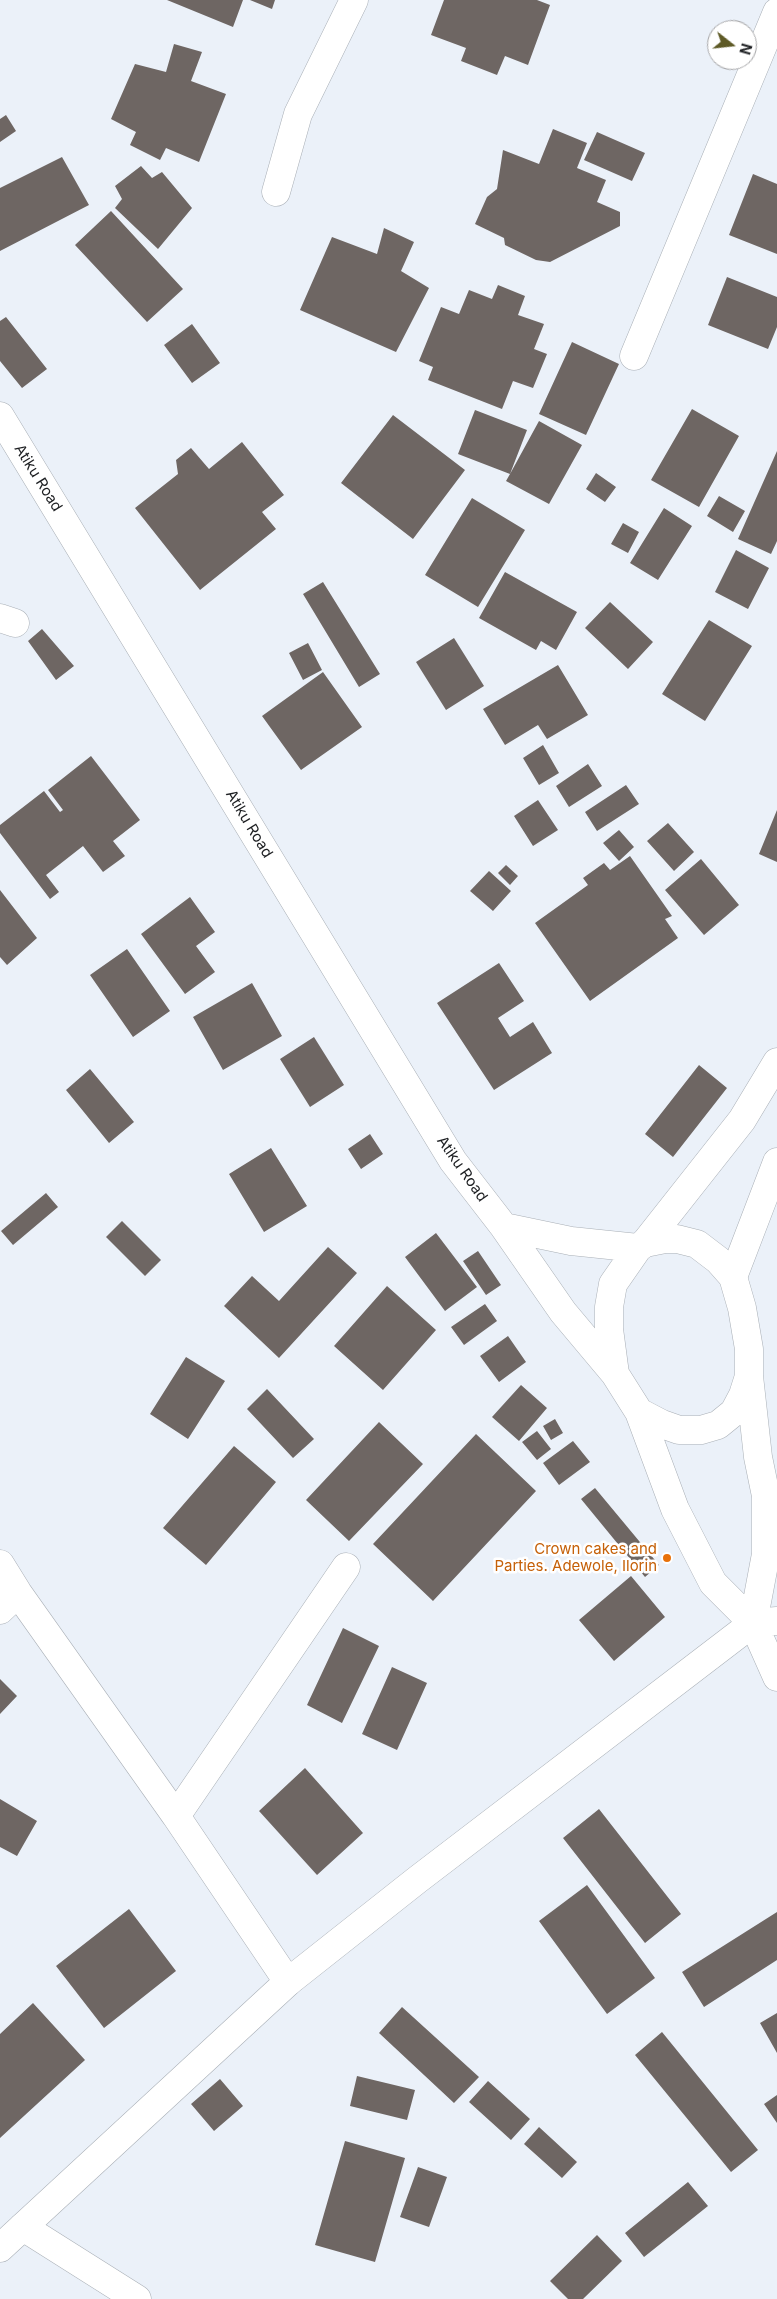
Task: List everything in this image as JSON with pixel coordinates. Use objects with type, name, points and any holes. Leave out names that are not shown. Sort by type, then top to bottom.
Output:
[{"type":"street","points":[[276,192],[298,114],[354,0]]},
{"type":"street","points":[[634,356],[777,12]]},
{"type":"street","name":"Atiku Road","points":[[0,416],[453,1161],[504,1227],[563,1312],[615,1374]]},
{"type":"street","points":[[765,1622],[713,1583],[675,1509],[638,1412],[615,1374],[609,1329],[609,1307],[613,1284],[641,1245],[742,1120],[777,1062]]},
{"type":"street","points":[[733,1277],[777,1162]]},
{"type":"street","points":[[504,1227],[571,1241],[641,1245],[677,1239],[697,1244],[718,1260],[733,1277],[742,1308],[749,1348],[749,1376],[758,1457],[766,1496],[765,1622],[777,1677]]},
{"type":"street","points":[[638,1412],[662,1424],[680,1430],[701,1430],[718,1425],[734,1412],[743,1395],[749,1376]]},
{"type":"street","points":[[0,1564],[9,1602],[176,1816],[288,1982]]},
{"type":"street","points":[[176,1816],[346,1567]]},
{"type":"street","points":[[0,2248],[288,1982],[425,1874],[765,1622]]},
{"type":"street","points":[[23,2227],[137,2299]]},
{"type":"building","points":[[167,0],[243,0],[233,27]]},
{"type":"building","points":[[250,0],[275,0],[272,9]]},
{"type":"building","points":[[444,0],[537,0],[550,5],[528,65],[505,56],[497,75],[461,61],[466,48],[431,35]]},
{"type":"building","points":[[174,44],[202,52],[191,81],[226,94],[199,162],[166,148],[160,160],[130,145],[136,132],[111,119],[135,64],[166,72]]},
{"type":"building","points":[[6,115],[16,131],[0,142],[0,119]]},
{"type":"building","points":[[553,129],[587,143],[577,168],[606,180],[597,202],[620,212],[620,226],[550,262],[536,260],[505,245],[504,238],[475,224],[487,197],[497,189],[503,150],[539,164]]},
{"type":"building","points":[[597,132],[645,153],[632,181],[584,160]]},
{"type":"building","points":[[62,157],[89,205],[0,251],[0,188]]},
{"type":"building","points":[[141,166],[152,178],[162,172],[192,208],[158,249],[115,208],[122,199],[115,186]]},
{"type":"building","points":[[753,174],[777,184],[777,254],[729,235]]},
{"type":"building","points":[[111,211],[183,289],[147,322],[75,245]]},
{"type":"building","points":[[384,228],[414,242],[401,271],[429,288],[396,352],[300,310],[332,237],[377,254]]},
{"type":"building","points":[[727,277],[777,297],[777,327],[768,349],[708,325]]},
{"type":"building","points":[[498,285],[525,296],[518,315],[544,324],[534,349],[547,354],[533,388],[513,381],[502,409],[428,380],[433,367],[419,361],[441,307],[459,314],[469,290],[492,299]]},
{"type":"building","points":[[6,317],[47,369],[22,388],[0,361],[0,321]]},
{"type":"building","points":[[192,324],[220,363],[192,383],[164,345]]},
{"type":"building","points":[[572,342],[619,364],[586,435],[539,414]]},
{"type":"building","points":[[692,409],[739,436],[699,507],[651,480]]},
{"type":"building","points":[[475,410],[527,430],[510,474],[458,454]]},
{"type":"building","points":[[393,415],[465,470],[413,539],[341,483]]},
{"type":"building","points":[[539,421],[582,445],[549,504],[506,481]]},
{"type":"building","points":[[242,442],[284,495],[262,512],[276,529],[200,590],[135,508],[178,474],[176,460],[191,448],[209,469]]},
{"type":"building","points":[[777,451],[777,541],[771,554],[738,539]]},
{"type":"building","points":[[596,473],[616,487],[605,502],[586,489]]},
{"type":"building","points":[[719,496],[745,511],[733,532],[707,516]]},
{"type":"building","points":[[472,498],[525,530],[478,607],[425,575]]},
{"type":"building","points":[[664,508],[692,526],[658,580],[630,563]]},
{"type":"building","points":[[623,523],[639,532],[628,553],[611,544]]},
{"type":"building","points":[[736,550],[769,568],[748,609],[715,592]]},
{"type":"building","points":[[505,572],[577,612],[556,650],[541,641],[536,650],[479,618]]},
{"type":"building","points":[[323,582],[380,674],[359,687],[303,594]]},
{"type":"building","points":[[610,602],[653,642],[628,669],[585,628]]},
{"type":"building","points":[[709,620],[752,646],[705,721],[662,694]]},
{"type":"building","points":[[42,629],[74,666],[56,680],[28,641]]},
{"type":"building","points":[[454,638],[484,686],[446,710],[416,662]]},
{"type":"building","points":[[308,643],[322,670],[303,680],[289,653]]},
{"type":"building","points":[[558,665],[588,715],[547,739],[538,725],[505,745],[483,709]]},
{"type":"building","points":[[323,672],[362,727],[301,770],[262,716]]},
{"type":"building","points":[[543,745],[559,773],[539,785],[523,758]]},
{"type":"building","points":[[91,756],[140,820],[113,841],[125,856],[103,872],[83,846],[46,875],[59,892],[50,899],[0,833],[0,825],[44,791],[60,812],[63,810],[48,790]]},
{"type":"building","points":[[588,764],[602,786],[569,807],[556,786]]},
{"type":"building","points":[[626,785],[639,804],[597,831],[585,812]]},
{"type":"building","points":[[538,800],[558,830],[533,846],[514,816]]},
{"type":"building","points":[[777,810],[777,862],[759,854]]},
{"type":"building","points":[[668,823],[694,852],[674,871],[647,841]]},
{"type":"building","points":[[619,830],[634,847],[619,861],[603,843]]},
{"type":"building","points":[[630,856],[672,916],[665,919],[678,938],[590,1001],[535,923],[588,885],[583,878],[604,863],[610,870]]},
{"type":"building","points":[[701,859],[739,905],[704,935],[665,890]]},
{"type":"building","points":[[506,865],[518,876],[510,885],[498,873]]},
{"type":"building","points":[[489,871],[511,891],[493,911],[470,891]]},
{"type":"building","points":[[0,890],[37,938],[7,965],[0,957]]},
{"type":"building","points":[[190,897],[215,932],[196,946],[215,972],[185,994],[141,934]]},
{"type":"building","points":[[127,949],[170,1011],[133,1037],[90,975]]},
{"type":"building","points":[[499,963],[524,1001],[498,1018],[510,1037],[533,1022],[552,1053],[494,1090],[437,1003]]},
{"type":"building","points":[[252,983],[282,1036],[223,1070],[193,1017]]},
{"type":"building","points":[[314,1037],[344,1085],[310,1107],[280,1059]]},
{"type":"building","points":[[699,1065],[727,1088],[673,1157],[645,1134]]},
{"type":"building","points":[[90,1069],[134,1122],[109,1143],[66,1090]]},
{"type":"building","points":[[370,1134],[383,1154],[361,1169],[348,1149]]},
{"type":"building","points":[[271,1148],[307,1206],[264,1232],[229,1174]]},
{"type":"building","points":[[46,1193],[58,1207],[13,1245],[1,1231]]},
{"type":"building","points":[[122,1221],[161,1260],[145,1276],[106,1237]]},
{"type":"building","points":[[436,1233],[477,1287],[445,1311],[405,1257]]},
{"type":"building","points":[[328,1247],[357,1273],[279,1358],[224,1306],[252,1276],[279,1301]]},
{"type":"building","points":[[478,1251],[501,1285],[486,1295],[463,1261]]},
{"type":"building","points":[[387,1286],[436,1330],[383,1390],[334,1346]]},
{"type":"building","points":[[485,1304],[497,1321],[464,1345],[451,1327]]},
{"type":"building","points":[[508,1336],[526,1362],[499,1382],[480,1356]]},
{"type":"building","points":[[186,1357],[225,1381],[188,1439],[150,1414]]},
{"type":"building","points":[[521,1385],[547,1408],[519,1441],[492,1417]]},
{"type":"building","points":[[267,1389],[314,1439],[293,1458],[247,1409]]},
{"type":"building","points":[[555,1419],[563,1433],[551,1440],[543,1426]]},
{"type":"building","points":[[379,1422],[423,1464],[349,1541],[306,1500]]},
{"type":"building","points":[[537,1431],[551,1449],[537,1460],[522,1442]]},
{"type":"building","points":[[476,1434],[536,1491],[433,1601],[373,1544]]},
{"type":"building","points":[[573,1441],[590,1462],[559,1485],[543,1463]]},
{"type":"building","points":[[234,1446],[276,1482],[206,1565],[163,1528]]},
{"type":"building","points":[[595,1488],[659,1565],[645,1577],[581,1499]]},
{"type":"building","points":[[631,1576],[665,1617],[614,1661],[579,1620]]},
{"type":"building","points":[[343,1628],[379,1646],[342,1723],[307,1705]]},
{"type":"building","points":[[392,1667],[427,1683],[397,1750],[362,1734]]},
{"type":"building","points":[[0,1679],[17,1696],[0,1714]]},
{"type":"building","points":[[305,1768],[363,1833],[317,1875],[259,1811]]},
{"type":"building","points":[[0,1799],[37,1821],[17,1856],[0,1847]]},
{"type":"building","points":[[599,1809],[681,1914],[645,1943],[563,1838]]},
{"type":"building","points":[[587,1885],[655,1978],[607,2014],[539,1921]]},
{"type":"building","points":[[129,1909],[176,1971],[104,2028],[56,1966]]},
{"type":"building","points":[[777,1912],[777,1960],[704,2007],[682,1972]]},
{"type":"building","points":[[33,2003],[85,2060],[0,2138],[0,2034]]},
{"type":"building","points":[[402,2007],[479,2077],[454,2103],[379,2033]]},
{"type":"building","points":[[777,2013],[777,2053],[760,2023]]},
{"type":"building","points":[[662,2032],[758,2150],[731,2172],[635,2055]]},
{"type":"building","points":[[357,2076],[415,2090],[407,2120],[350,2106]]},
{"type":"building","points":[[220,2079],[243,2106],[214,2131],[191,2104]]},
{"type":"building","points":[[488,2081],[530,2119],[511,2140],[469,2102]]},
{"type":"building","points":[[777,2095],[777,2123],[764,2104]]},
{"type":"building","points":[[539,2127],[577,2162],[562,2178],[524,2144]]},
{"type":"building","points":[[345,2141],[405,2158],[375,2262],[315,2245]]},
{"type":"building","points":[[418,2167],[447,2177],[429,2227],[400,2217]]},
{"type":"building","points":[[688,2182],[708,2206],[644,2257],[625,2233]]},
{"type":"building","points":[[597,2235],[622,2261],[583,2299],[568,2299],[550,2281]]},
{"type":"place","name":"Crown cakes and Parties. Adewole, Ilorin","points":[[667,1558]]}]
